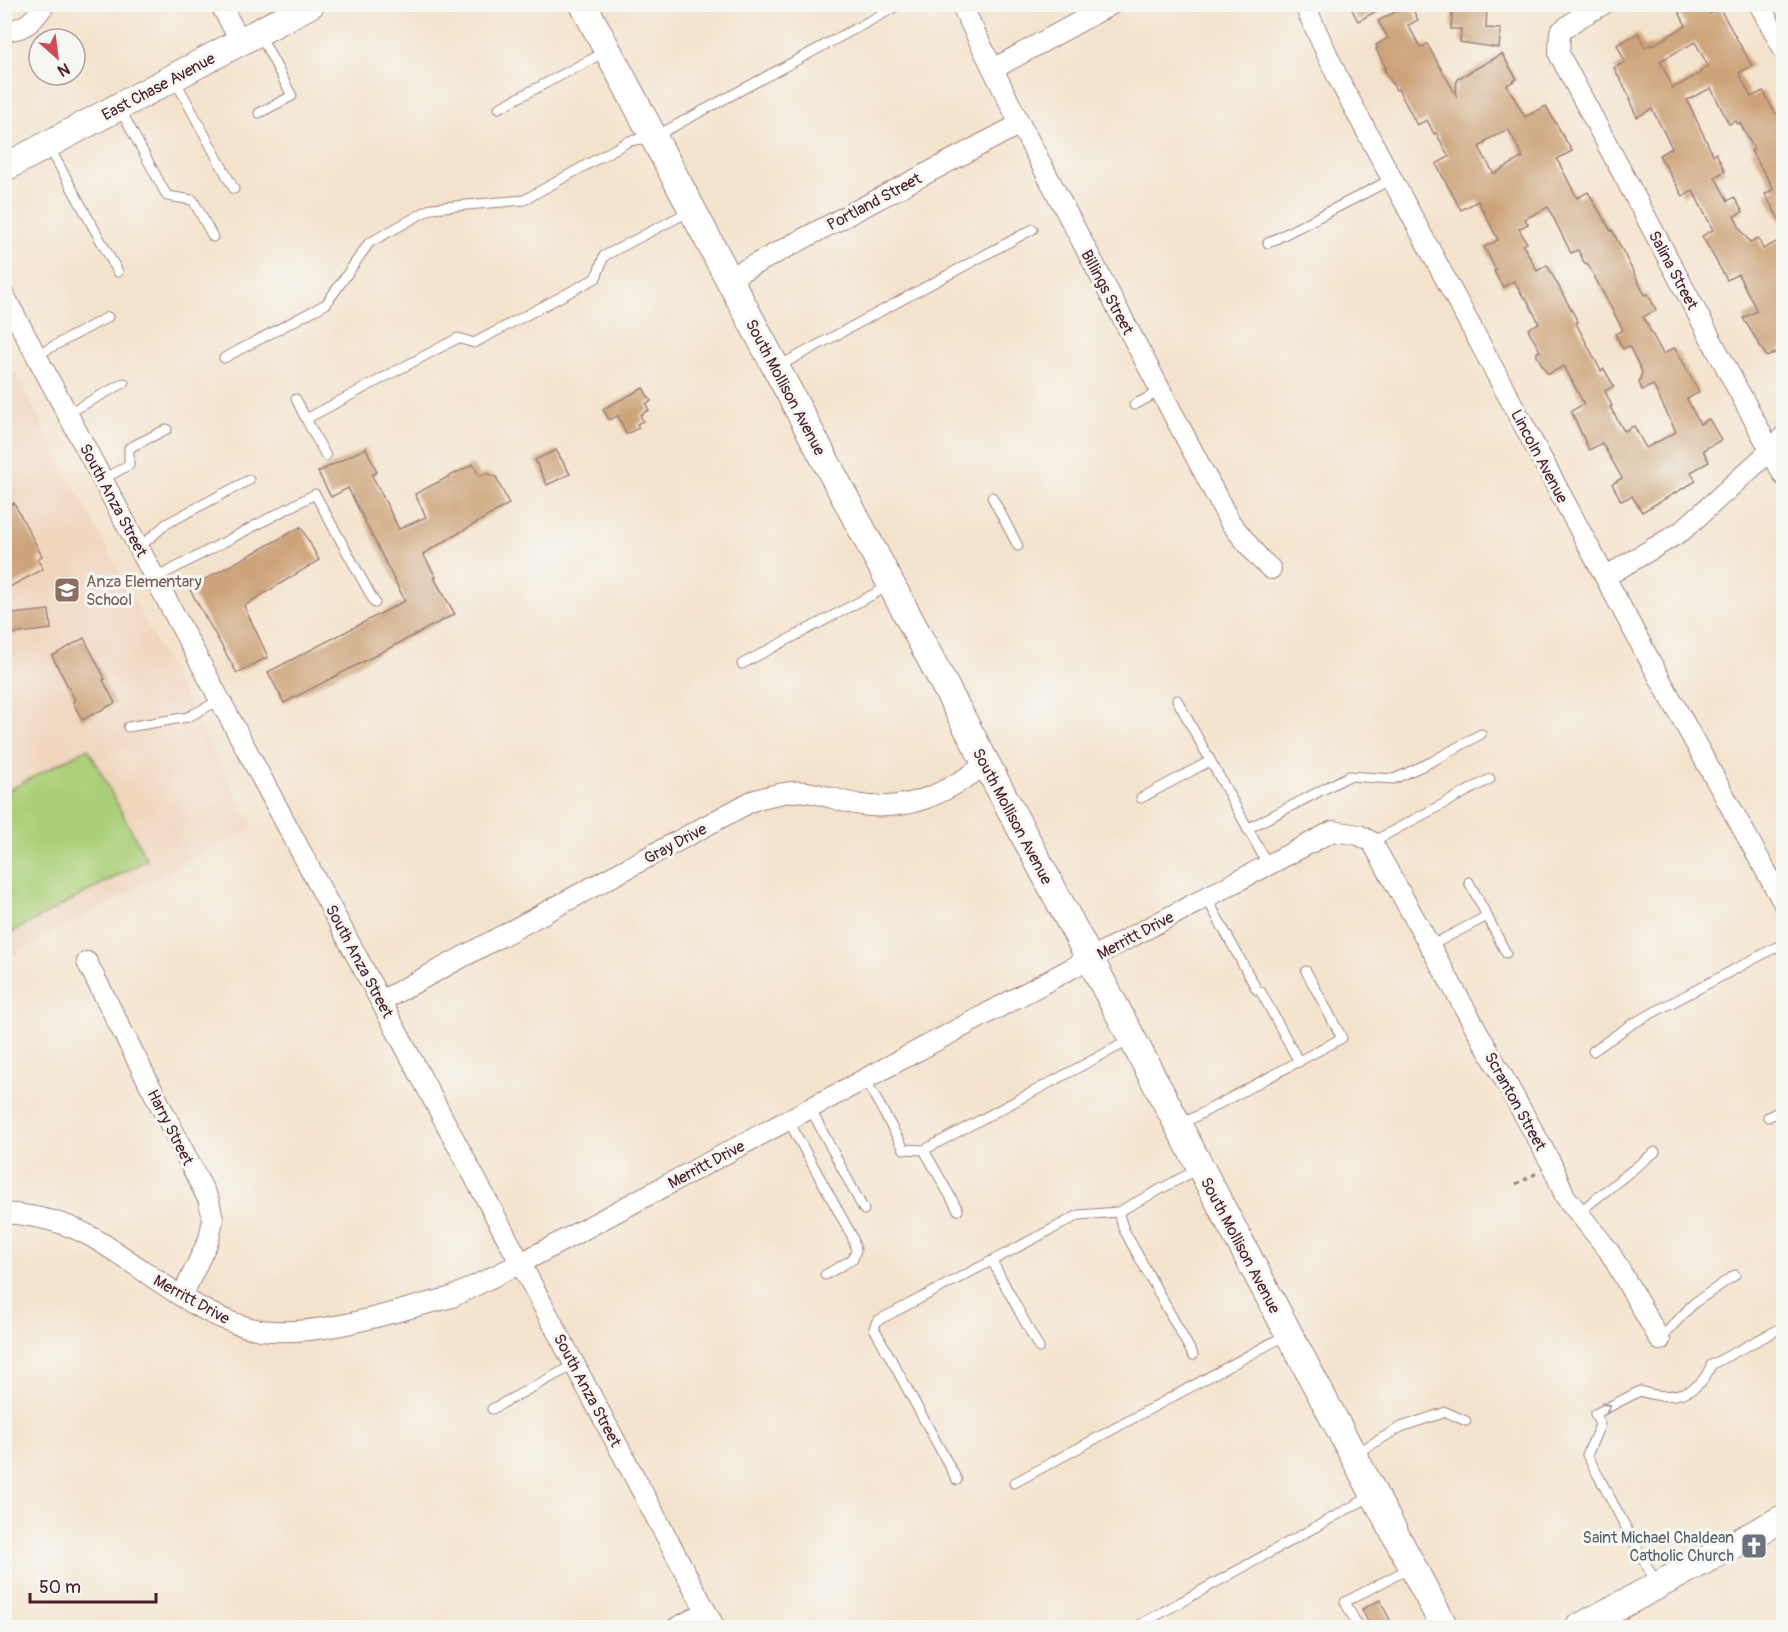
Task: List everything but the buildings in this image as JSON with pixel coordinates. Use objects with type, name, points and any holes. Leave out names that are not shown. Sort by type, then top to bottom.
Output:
[{"type":"main road","name":"East Chase Avenue","points":[[4,168],[311,4]]},
{"type":"main road","name":"South Mollison Avenue","points":[[583,4],[1445,1628]]},
{"type":"main road","points":[[1578,1628],[1784,1518]]},
{"type":"street","points":[[4,30],[28,25],[45,4]]},
{"type":"street","points":[[220,4],[250,37]]},
{"type":"street","name":"Billings Street","points":[[961,4],[1020,124],[1230,522],[1271,569]]},
{"type":"street","points":[[993,69],[1112,4]]},
{"type":"street","name":"Lincoln Avenue","points":[[1304,4],[1339,80],[1605,577],[1784,904]]},
{"type":"street","name":"Salina Street","points":[[1604,4],[1577,19],[1560,32],[1559,54],[1784,476]]},
{"type":"street","points":[[1759,4],[1784,50]]},
{"type":"street","name":"Portland Street","points":[[729,278],[1020,124]]},
{"type":"street","name":"South Anza Street","points":[[4,295],[710,1620]]},
{"type":"street","points":[[1605,577],[1682,531],[1784,436]]},
{"type":"street","name":"Gray Drive","points":[[381,1001],[753,801],[775,794],[804,792],[877,806],[909,804],[946,791],[986,764]]},
{"type":"street","name":"Merritt Drive","points":[[4,1213],[25,1214],[58,1222],[87,1235],[207,1311],[238,1324],[270,1331],[319,1329],[452,1296],[521,1263],[1089,958],[1333,831],[1359,835],[1376,849]]},
{"type":"street","name":"Scranton Street","points":[[1376,849],[1428,947],[1552,1165],[1565,1196],[1610,1251],[1660,1340]]},
{"type":"street","name":"Harry Street","points":[[87,962],[209,1201],[213,1219],[209,1239],[182,1296]]},
{"type":"street","points":[[676,1628],[710,1620]]},
{"type":"lane","points":[[224,358],[326,304],[369,243],[432,208],[524,200],[629,141],[654,137],[901,4]]},
{"type":"lane","points":[[250,37],[292,96],[259,113]]},
{"type":"lane","points":[[499,108],[608,51]]},
{"type":"lane","points":[[174,78],[234,189]]},
{"type":"lane","points":[[119,107],[166,196],[193,200],[213,237]]},
{"type":"lane","points":[[48,145],[118,272]]},
{"type":"lane","points":[[1268,243],[1392,179]]},
{"type":"lane","points":[[306,419],[458,338],[474,343],[596,278],[603,256],[692,209]]},
{"type":"lane","points":[[776,367],[1033,229]]},
{"type":"lane","points":[[37,355],[108,317]]},
{"type":"lane","points":[[68,413],[124,383]]},
{"type":"lane","points":[[1134,405],[1161,391]]},
{"type":"lane","points":[[296,399],[326,456]]},
{"type":"lane","points":[[103,479],[129,465],[129,448],[167,429]]},
{"type":"lane","points":[[138,546],[166,524],[249,480]]},
{"type":"lane","points":[[156,578],[315,494],[375,603]]},
{"type":"lane","points":[[992,497],[1018,546]]},
{"type":"lane","points":[[742,664],[891,584]]},
{"type":"lane","points":[[128,727],[188,717],[220,700]]},
{"type":"lane","points":[[1177,700],[1268,865]]},
{"type":"lane","points":[[1247,828],[1349,776],[1394,779],[1433,761],[1480,734]]},
{"type":"lane","points":[[1141,798],[1210,761]]},
{"type":"lane","points":[[1376,849],[1490,779]]},
{"type":"lane","points":[[1469,882],[1506,953]]},
{"type":"lane","points":[[1206,897],[1299,1062]]},
{"type":"lane","points":[[1428,947],[1487,916]]},
{"type":"lane","points":[[1593,1051],[1632,1024],[1784,943]]},
{"type":"lane","points":[[1178,1126],[1342,1038],[1306,971]]},
{"type":"lane","points":[[865,1078],[904,1149],[924,1150],[1132,1039]]},
{"type":"lane","points":[[810,1108],[864,1210]]},
{"type":"lane","points":[[1768,1117],[1784,1109]]},
{"type":"lane","points":[[788,1120],[852,1236],[856,1250],[853,1258],[825,1275]]},
{"type":"lane","points":[[924,1150],[958,1210]]},
{"type":"lane","points":[[1578,1212],[1655,1152]]},
{"type":"lane","points":[[957,1480],[874,1328],[877,1321],[1079,1215],[1118,1212],[1200,1168]]},
{"type":"lane","points":[[1118,1212],[1124,1230],[1193,1355]]},
{"type":"lane","points":[[992,1260],[1039,1348]]},
{"type":"lane","points":[[1660,1340],[1694,1303],[1736,1275]]},
{"type":"lane","points":[[1657,1585],[1587,1455],[1600,1425],[1595,1414],[1640,1391],[1666,1397],[1692,1390],[1707,1375],[1711,1365],[1782,1330]]},
{"type":"lane","points":[[1014,1483],[1288,1334]]},
{"type":"lane","points":[[492,1410],[574,1365]]},
{"type":"lane","points":[[1353,1455],[1401,1427],[1446,1412],[1466,1421]]},
{"type":"lane","points":[[1134,1628],[1374,1495]]},
{"type":"lane","points":[[1359,1628],[1345,1602],[1412,1567]]},
{"type":"path","points":[[1516,1184],[1552,1165]]},
{"type":"shaded area","name":"Anza Elementary School","points":[[4,352],[253,827],[5,959],[4,959]]},
{"type":"green space","points":[[88,748],[147,860],[5,936],[5,792]]},
{"type":"place","name":"Anza Elementary School","points":[[67,590]]},
{"type":"place","name":"Saint Michael Chaldean Catholic Church","points":[[1754,1546]]}]
